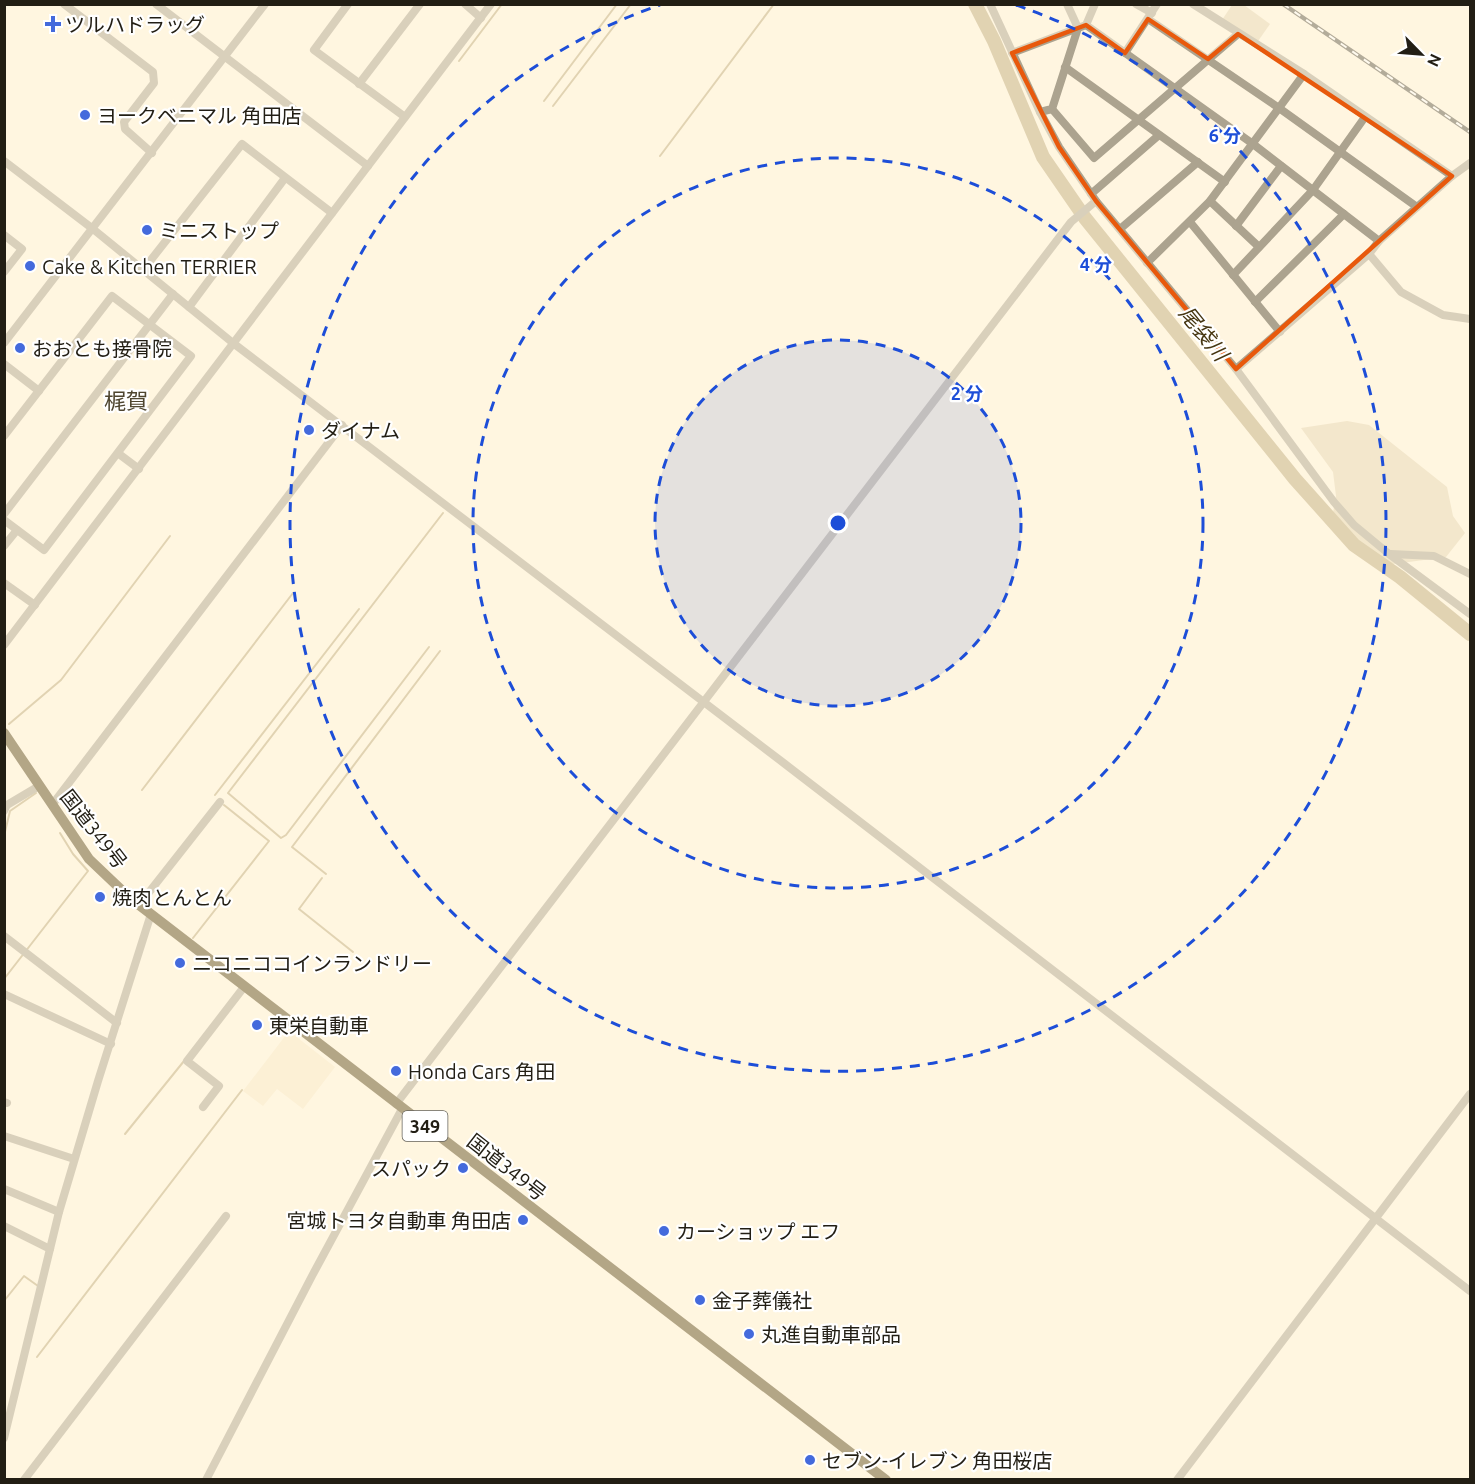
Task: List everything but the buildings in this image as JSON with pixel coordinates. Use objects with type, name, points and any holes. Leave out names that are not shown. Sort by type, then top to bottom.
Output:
[{"type":"highway","name":"国道349号","points":[[4,734],[98,869],[139,905],[886,1479]]},
{"type":"street","points":[[64,4],[153,72],[154,83],[124,122],[125,129],[152,153]]},
{"type":"street","points":[[156,4],[368,166]]},
{"type":"street","points":[[4,343],[265,4]]},
{"type":"street","points":[[348,4],[314,50],[405,117]]},
{"type":"street","points":[[359,84],[420,4]]},
{"type":"street","points":[[465,4],[482,18]]},
{"type":"street","points":[[4,645],[230,351],[233,343],[491,4]]},
{"type":"street","points":[[1067,4],[1082,26],[1125,53],[1253,144],[1379,241]]},
{"type":"street","points":[[1052,109],[1065,67],[1082,26],[1095,4]]},
{"type":"street","points":[[1136,4],[1208,59],[1417,207]]},
{"type":"street","points":[[1125,53],[1158,4]]},
{"type":"street","points":[[1193,4],[1304,74],[1452,176]]},
{"type":"street","points":[[993,7],[1040,112],[1093,200],[1120,229],[1236,369],[1334,502],[1354,525],[1470,614]]},
{"type":"street","points":[[1012,53],[1082,26]]},
{"type":"street","points":[[1052,109],[1094,158],[1238,34]]},
{"type":"street","points":[[1065,67],[1225,182]]},
{"type":"street","points":[[1147,263],[1210,201],[1304,74]]},
{"type":"street","points":[[1040,112],[1052,109]]},
{"type":"street","points":[[1233,275],[1313,190],[1365,117]]},
{"type":"street","points":[[206,1479],[399,1106],[703,701],[1075,218],[1159,135]]},
{"type":"street","points":[[143,270],[242,144],[332,213]]},
{"type":"street","points":[[4,161],[93,229],[233,343],[1470,1291]]},
{"type":"street","points":[[1120,229],[1198,162]]},
{"type":"street","points":[[1236,369],[1368,254],[1379,241],[1452,176],[1470,163]]},
{"type":"street","points":[[1236,226],[1281,166]]},
{"type":"street","points":[[189,307],[285,178]]},
{"type":"street","points":[[1210,201],[1259,248]]},
{"type":"street","points":[[1255,302],[1344,214]]},
{"type":"street","points":[[1190,222],[1280,332]]},
{"type":"street","points":[[4,235],[22,249],[4,272]]},
{"type":"street","points":[[1368,254],[1401,292],[1443,315],[1470,319]]},
{"type":"street","points":[[4,514],[173,294]]},
{"type":"street","points":[[4,436],[112,296],[191,356],[44,550],[4,520]]},
{"type":"street","points":[[4,364],[39,391]]},
{"type":"street","points":[[52,805],[342,425]]},
{"type":"street","points":[[119,453],[139,470]]},
{"type":"street","points":[[4,546],[17,530]]},
{"type":"street","points":[[1389,554],[1434,556],[1470,574]]},
{"type":"street","points":[[4,583],[35,605]]},
{"type":"street","points":[[5,809],[39,786]]},
{"type":"street","points":[[139,905],[220,801]]},
{"type":"street","points":[[4,1438],[59,1212],[151,914]]},
{"type":"street","points":[[4,936],[117,1023]]},
{"type":"street","points":[[203,1107],[219,1086],[187,1061],[244,987]]},
{"type":"street","points":[[4,994],[111,1044]]},
{"type":"street","points":[[1177,1479],[1470,1094]]},
{"type":"street","points":[[4,1136],[74,1159]]},
{"type":"street","points":[[4,1189],[59,1212]]},
{"type":"street","points":[[24,1479],[226,1216]]},
{"type":"street","points":[[4,1226],[50,1250]]},
{"type":"highlighted area","points":[[1148,19],[1208,59],[1238,34],[1452,176],[1236,369],[1096,201],[1059,147],[1012,53],[1086,25],[1125,53]]},
{"type":"shaded area","points":[[1232,5],[1244,5],[1270,24],[1256,44],[1222,20]]},
{"type":"shaded area","points":[[1347,421],[1369,425],[1447,487],[1453,516],[1465,533],[1446,557],[1394,564],[1370,559],[1336,534],[1332,518],[1336,496],[1333,472],[1301,428]]},
{"type":"shaded area","points":[[289,1031],[335,1067],[303,1109],[277,1089],[263,1106],[243,1091]]},
{"type":"waterway","points":[[459,61],[502,4]]},
{"type":"waterway","points":[[544,101],[617,4]]},
{"type":"waterway","points":[[553,106],[631,4]]},
{"type":"waterway","points":[[660,156],[774,4]]},
{"type":"waterway","name":"尾袋川","points":[[975,4],[994,41],[1043,157],[1085,218],[1295,479],[1354,545],[1400,577],[1470,634]]},
{"type":"waterway","points":[[429,647],[286,835],[281,838],[228,793],[443,513]]},
{"type":"waterway","points":[[9,724],[61,680],[170,536]]},
{"type":"waterway","points":[[142,790],[293,593]]},
{"type":"waterway","points":[[215,795],[359,609]]},
{"type":"waterway","points":[[326,874],[292,847],[440,651]]},
{"type":"waterway","points":[[4,836],[10,811],[36,793]]},
{"type":"waterway","points":[[193,938],[269,841],[224,805]]},
{"type":"waterway","points":[[4,979],[88,871],[73,854],[60,833]]},
{"type":"waterway","points":[[322,878],[299,909],[353,952]]},
{"type":"waterway","points":[[125,1134],[184,1061]]},
{"type":"waterway","points":[[37,1357],[242,1090]]},
{"type":"waterway","points":[[4,1301],[24,1276],[38,1286]]},
{"type":"railway","points":[[1283,4],[1470,132]]},
{"type":"place","name":"ツルハドラッグ","points":[[53,24]]},
{"type":"place","name":"ヨークベニマル 角田店","points":[[85,115]]},
{"type":"place","name":"ミニストップ","points":[[147,230]]},
{"type":"place","name":"Cake & Kitchen TERRIER","points":[[30,266]]},
{"type":"place","name":"おおとも接骨院","points":[[20,348]]},
{"type":"place","name":"ダイナム","points":[[309,430]]},
{"type":"place","name":"焼肉とんとん","points":[[100,897]]},
{"type":"place","name":"ニコニココインランドリー","points":[[180,963]]},
{"type":"place","name":"東栄自動車","points":[[257,1025]]},
{"type":"place","name":"Honda Cars 角田","points":[[396,1071]]},
{"type":"place","name":"スパック","points":[[463,1168]]},
{"type":"place","name":"宮城トヨタ自動車 角田店","points":[[523,1220]]},
{"type":"place","name":"カーショップ エフ","points":[[664,1231]]},
{"type":"place","name":"金子葬儀社","points":[[700,1300]]},
{"type":"place","name":"丸進自動車部品","points":[[749,1334]]},
{"type":"place","name":"セブン-イレブン 角田桜店","points":[[810,1460]]},
{"type":"district","name":"梶賀","points":[[126,400]]}]
